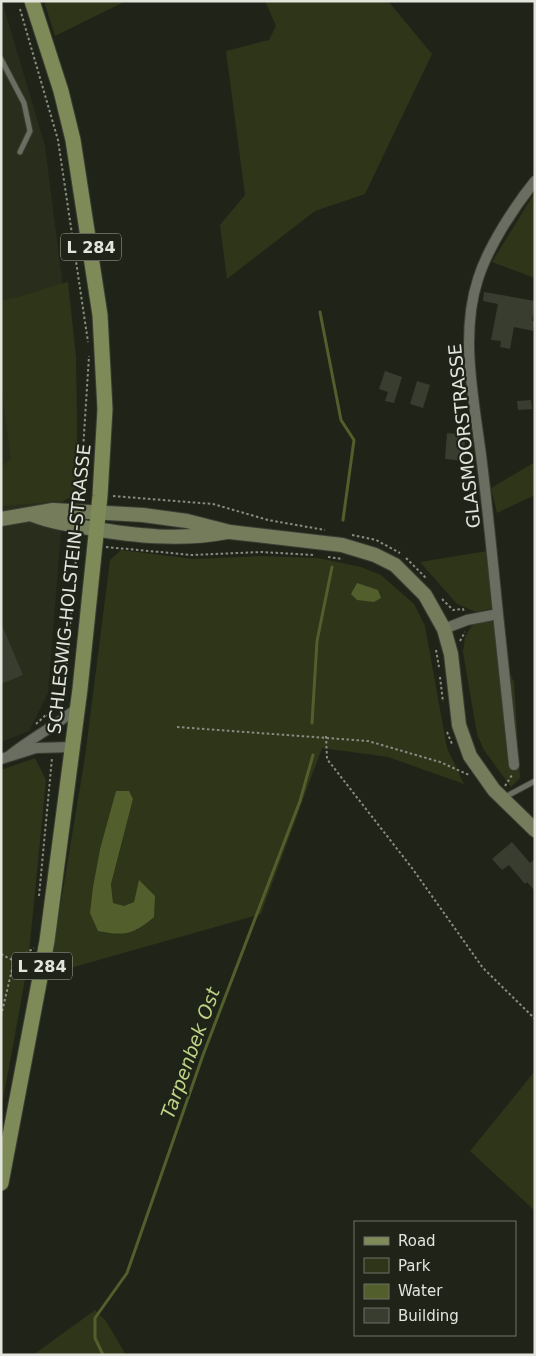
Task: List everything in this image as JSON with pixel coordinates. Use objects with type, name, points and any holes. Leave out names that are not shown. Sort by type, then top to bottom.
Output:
[{"type":"main road","name":"SCHLESWIG-HOLSTEIN-STRASSE","points":[[1,1183],[72,747],[98,512],[104,409],[100,315],[73,140],[61,91],[32,1]]},
{"type":"main road","points":[[1,519],[33,515],[46,511],[74,510],[187,520],[230,532],[342,545],[385,559],[395,565],[420,589],[435,609],[444,629],[451,654],[462,737],[481,774],[503,793],[535,830]]},
{"type":"main road","points":[[33,515],[52,522],[72,525],[95,537],[132,535],[186,538],[230,532]]},
{"type":"street","name":"GLASMOORSTRASSE","points":[[514,766],[470,350],[472,304],[478,278],[492,249],[522,197],[535,181]]},
{"type":"street","points":[[444,629],[462,622],[498,614]]},
{"type":"street","points":[[5,757],[77,708]]},
{"type":"street","points":[[5,757],[53,747],[72,747]]},
{"type":"lane","points":[[1,59],[24,103],[30,131],[20,152]]},
{"type":"lane","points":[[503,793],[535,781]]},
{"type":"path","points":[[18,2],[58,140],[89,351],[80,497],[74,502],[74,510]]},
{"type":"path","points":[[50,727],[47,714],[59,704],[64,692],[77,547],[71,535],[72,525]]},
{"type":"path","points":[[74,540],[95,537],[110,548],[192,555],[261,552],[318,555]]},
{"type":"path","points":[[327,556],[345,559]]},
{"type":"path","points":[[177,727],[326,736],[368,741],[440,762],[467,776],[481,774]]},
{"type":"path","points":[[326,736],[328,759],[412,868],[484,968],[535,1019]]},
{"type":"path","points":[[39,900],[53,747]]},
{"type":"path","points":[[503,793],[514,773],[514,766]]},
{"type":"path","points":[[33,955],[40,944]]},
{"type":"path","points":[[1,1016],[14,961],[40,944]]},
{"type":"path","points":[[1,954],[14,961]]},
{"type":"shaded area","points":[[2,1],[45,146],[72,358],[64,495],[48,693],[29,731],[1,742]]},
{"type":"green space","points":[[44,1],[126,1],[55,36]]},
{"type":"green space","points":[[265,1],[388,1],[432,54],[365,194],[315,211],[227,279],[220,225],[245,195],[226,51],[269,40],[276,26]]},
{"type":"green space","points":[[535,192],[535,278],[492,262]]},
{"type":"green space","points":[[68,282],[76,357],[78,490],[74,496],[63,501],[1,506],[1,467],[11,459],[1,385],[1,300],[18,297]]},
{"type":"green space","points":[[535,462],[535,495],[497,513],[491,488]]},
{"type":"green space","points":[[121,550],[193,559],[260,556],[318,558],[361,567],[381,575],[414,604],[425,626],[447,748],[464,784],[388,757],[322,748],[261,914],[49,974],[85,757],[110,560]],"holes":[[[116,792],[133,799],[111,884],[113,903],[125,907],[134,902],[139,881],[137,931],[93,887],[100,849]]]},
{"type":"green space","points":[[487,551],[493,608],[476,612],[457,604],[420,562]]},
{"type":"green space","points":[[503,616],[510,674],[514,682],[520,778],[511,787],[484,750],[477,734],[463,652],[465,637],[473,624]]},
{"type":"green space","points":[[35,758],[46,780],[28,963],[1,1111],[1,770]]},
{"type":"green space","points":[[535,1071],[535,1211],[470,1151]]},
{"type":"green space","points":[[95,1310],[106,1321],[126,1355],[33,1355]]},
{"type":"water","points":[[357,583],[378,590],[381,598],[374,602],[357,600],[351,594]]},
{"type":"water","points":[[116,791],[129,791],[133,799],[111,884],[113,903],[124,906],[134,902],[139,880],[155,896],[154,917],[134,931],[122,934],[98,931],[90,913],[100,849]]},
{"type":"building","points":[[484,292],[535,301],[532,321],[535,321],[533,331],[514,327],[510,349],[500,347],[501,341],[491,340],[498,304],[483,301]]},
{"type":"building","points":[[385,371],[402,377],[394,403],[385,401],[388,392],[379,389]]},
{"type":"building","points":[[417,381],[430,385],[423,408],[410,404]]},
{"type":"building","points":[[531,400],[532,409],[518,410],[517,401]]},
{"type":"building","points":[[447,433],[465,435],[464,461],[445,459]]},
{"type":"building","points":[[1,623],[23,675],[1,684]]},
{"type":"building","points":[[512,842],[530,863],[535,859],[535,891],[527,882],[525,884],[509,865],[502,870],[492,859]]},
{"type":"waterway","name":"Tarpenbek Ost","points":[[320,312],[341,420],[354,440],[343,520]]},
{"type":"waterway","name":"Tarpenbek Ost","points":[[312,723],[317,641],[332,567]]},
{"type":"waterway","name":"Tarpenbek Ost","points":[[103,1355],[95,1338],[95,1318],[127,1273],[203,1055],[300,801],[313,755]]}]
